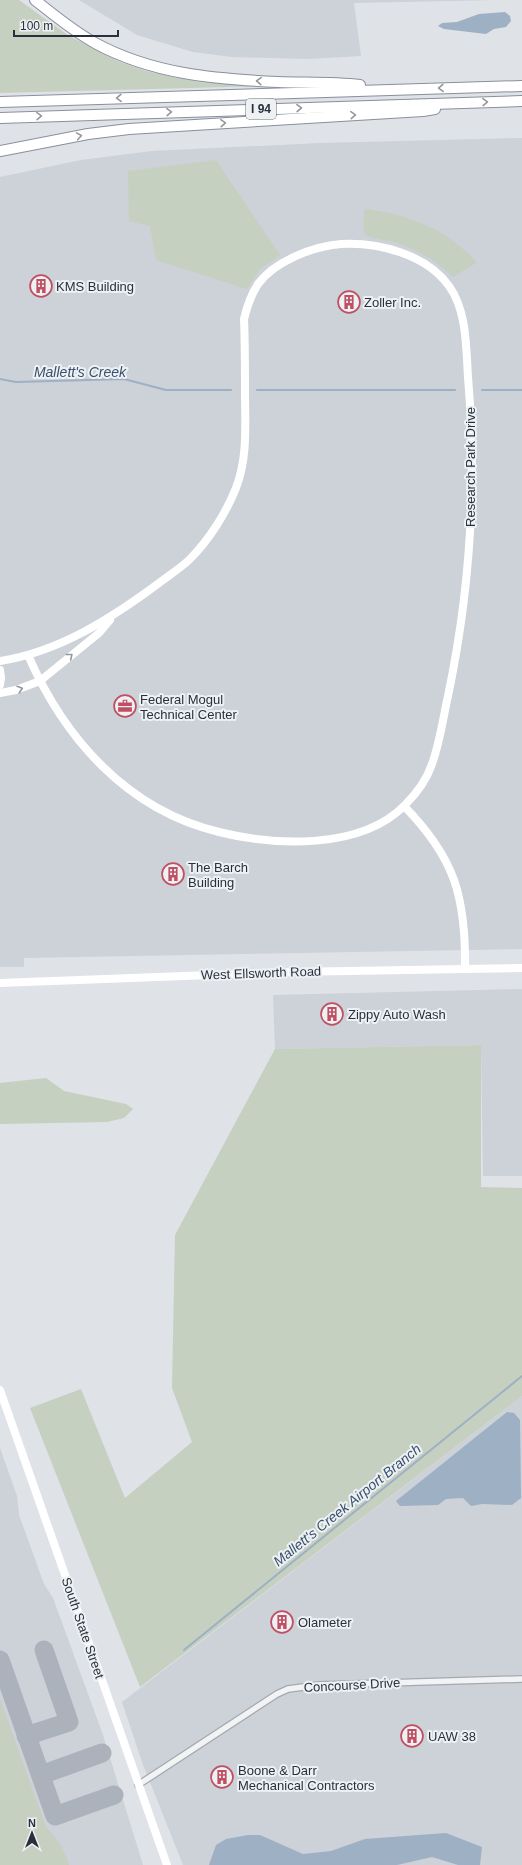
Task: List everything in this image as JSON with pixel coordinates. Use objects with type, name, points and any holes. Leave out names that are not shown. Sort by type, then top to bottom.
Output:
[{"type":"highway","points":[[35,0],[71,28],[94,42],[122,56],[177,73],[235,80],[351,84],[396,90]]},
{"type":"highway","name":"I 94","points":[[0,102],[522,86]]},
{"type":"highway","name":"I 94","points":[[0,118],[522,101]]},
{"type":"highway","points":[[0,151],[88,134],[129,129],[423,111],[463,103]]},
{"type":"street","name":"Research Park Drive","points":[[0,660],[28,655],[60,643],[112,616],[189,560],[213,529],[226,508],[236,487],[245,450],[244,319],[246,307],[260,282],[272,271],[289,260],[321,247],[337,244],[361,244],[388,248],[414,258],[433,270],[448,285],[457,301],[462,318],[470,395],[472,466],[465,596],[456,654],[438,743],[432,764],[426,777],[404,806],[389,820],[370,828],[330,839],[288,842],[264,840],[209,830],[181,819],[130,790],[90,755],[75,737],[40,681],[28,655]]},
{"type":"street","name":"Research Park Drive","points":[[0,693],[16,690],[40,681],[100,633],[112,616]]},
{"type":"street","points":[[0,670],[0,685]]},
{"type":"street","points":[[404,806],[431,836],[448,864],[455,881],[464,923],[465,969]]},
{"type":"street","name":"West Ellsworth Road","points":[[0,983],[290,972],[522,968]]},
{"type":"street","name":"South State Street","points":[[0,1390],[167,1865]]},
{"type":"street","name":"Concourse Drive","points":[[138,1785],[225,1727],[288,1689],[318,1685],[522,1679]]},
{"type":"shaded area","points":[[79,0],[496,0],[354,3],[361,56],[308,59],[232,57],[193,52],[137,35]]},
{"type":"shaded area","points":[[522,138],[522,949],[24,958],[24,967],[0,967],[0,177],[81,160],[152,151],[321,143]]},
{"type":"shaded area","points":[[522,989],[522,1176],[483,1176],[481,1045],[275,1049],[273,995]]},
{"type":"shaded area","points":[[522,1396],[522,1865],[183,1865],[142,1762],[122,1702]]},
{"type":"shaded area","points":[[0,1448],[17,1496],[19,1515],[44,1584],[53,1598],[103,1735],[143,1865],[0,1865]]},
{"type":"green space","points":[[0,0],[19,0],[69,36],[120,62],[146,71],[198,82],[266,86],[0,93]]},
{"type":"green space","points":[[216,160],[280,255],[259,270],[247,289],[156,260],[150,226],[129,221],[128,171]]},
{"type":"green space","points":[[366,209],[401,216],[423,224],[443,234],[456,243],[477,262],[453,277],[434,261],[412,249],[394,242],[372,238],[366,235],[364,230],[364,211]]},
{"type":"green space","points":[[481,1045],[481,1187],[522,1188],[522,1396],[140,1687],[30,1408],[81,1389],[125,1498],[192,1442],[172,1388],[175,1235],[275,1049]]},
{"type":"green space","points":[[46,1078],[64,1091],[126,1104],[133,1109],[124,1118],[107,1122],[0,1124],[0,1083]]},
{"type":"green space","points":[[0,1699],[46,1827],[60,1845],[69,1865],[0,1865]]},
{"type":"water","points":[[505,12],[510,16],[511,21],[506,27],[494,29],[486,34],[444,29],[438,26],[442,23],[457,22],[479,14]]},
{"type":"water","points":[[507,1412],[514,1413],[520,1420],[521,1498],[512,1505],[482,1504],[471,1506],[463,1498],[446,1499],[438,1505],[400,1506],[396,1501]]},
{"type":"water","points":[[446,1833],[482,1847],[480,1865],[458,1865],[432,1857],[397,1865],[209,1865],[216,1845],[226,1839],[248,1835],[260,1835],[303,1854],[331,1851],[365,1839]]},
{"type":"waterway","name":"Mallett's Creek","points":[[0,379],[16,382],[124,379],[166,390],[231,390]]},
{"type":"waterway","name":"Mallett's Creek","points":[[257,390],[455,390]]},
{"type":"waterway","name":"Mallett's Creek","points":[[482,390],[522,390]]},
{"type":"waterway","name":"Mallett's Creek Airport Branch","points":[[184,1650],[522,1376]]},
{"type":"taxiway","points":[[26,1736],[69,1722],[44,1650]]},
{"type":"taxiway","points":[[0,1660],[55,1816],[114,1795]]},
{"type":"taxiway","points":[[41,1775],[102,1753]]},
{"type":"place","name":"KMS Building","points":[[41,286]]},
{"type":"place","name":"Zoller Inc.","points":[[349,302]]},
{"type":"place","name":"Federal Mogul Technical Center","points":[[125,706]]},
{"type":"place","name":"The Barch Building","points":[[173,874]]},
{"type":"place","name":"Zippy Auto Wash","points":[[332,1014]]},
{"type":"place","name":"Olameter","points":[[282,1622]]},
{"type":"place","name":"UAW 38","points":[[412,1736]]},
{"type":"place","name":"Boone & Darr Mechanical Contractors","points":[[222,1777]]}]
